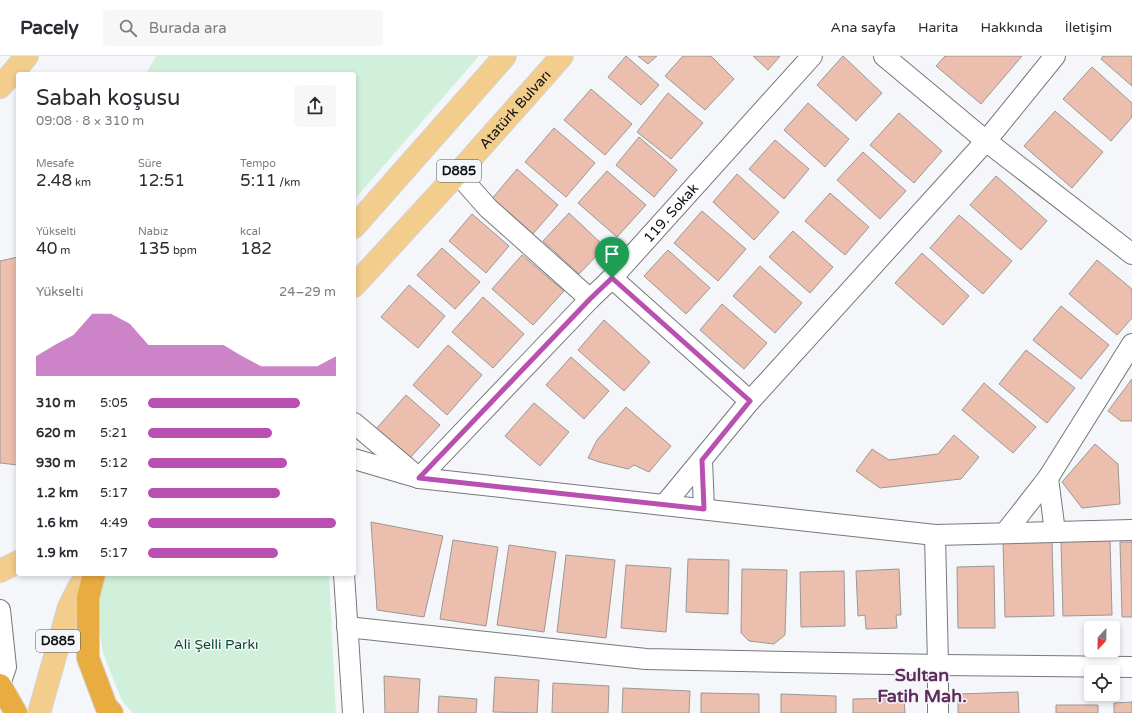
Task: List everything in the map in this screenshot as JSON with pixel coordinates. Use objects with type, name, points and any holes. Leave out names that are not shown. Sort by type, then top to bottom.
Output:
[{"type":"highway","points":[[94,576],[88,598],[88,658],[106,706],[112,713]]},
{"type":"highway","points":[[0,685],[16,713]]},
{"type":"main road","points":[[0,87],[27,56]]},
{"type":"main road","points":[[356,225],[505,56]]},
{"type":"main road","name":"Atatürk Bulvarı","points":[[356,284],[562,56]]},
{"type":"main road","points":[[0,571],[16,563]]},
{"type":"main road","name":"D885","points":[[39,713],[69,607],[79,587],[87,576]]},
{"type":"street","name":"119. Sokak","points":[[419,478],[590,299],[612,278],[812,56]]},
{"type":"street","points":[[884,56],[986,141],[1132,254]]},
{"type":"street","points":[[665,504],[750,401],[986,141],[1055,56]]},
{"type":"street","points":[[457,173],[488,208],[590,299]]},
{"type":"street","points":[[612,278],[750,401]]},
{"type":"street","points":[[1006,533],[1048,478],[1132,344]]},
{"type":"street","points":[[356,425],[419,478]]},
{"type":"street","points":[[356,460],[419,478],[935,535],[1132,530]]},
{"type":"street","points":[[702,460],[704,509]]},
{"type":"street","points":[[1048,478],[1056,532]]},
{"type":"street","points":[[935,535],[938,713]]},
{"type":"street","points":[[344,576],[346,627],[353,713]]},
{"type":"street","points":[[0,610],[6,667],[0,685]]},
{"type":"street","points":[[346,627],[646,659],[1132,667]]},
{"type":"green space","points":[[156,56],[479,56],[356,198],[356,72],[147,72]]},
{"type":"green space","name":"Ali Şelli Parkı","points":[[105,576],[329,576],[336,713],[133,713],[122,701],[103,653],[96,610]]},
{"type":"building","points":[[626,56],[659,85],[641,105],[608,77]]},
{"type":"building","points":[[638,56],[657,56],[648,64]]},
{"type":"building","points":[[683,56],[711,56],[734,79],[705,110],[665,76]]},
{"type":"building","points":[[753,56],[780,56],[768,70]]},
{"type":"building","points":[[843,56],[882,93],[856,121],[817,85]]},
{"type":"building","points":[[945,56],[1022,56],[981,104],[936,66]]},
{"type":"building","points":[[1103,56],[1132,56],[1132,86],[1101,59]]},
{"type":"building","points":[[1092,67],[1132,103],[1132,117],[1111,141],[1063,99]]},
{"type":"building","points":[[591,89],[632,124],[605,155],[564,120]]},
{"type":"building","points":[[668,93],[703,123],[671,159],[637,132]]},
{"type":"building","points":[[808,103],[849,139],[825,167],[784,130]]},
{"type":"building","points":[[1055,111],[1103,152],[1072,188],[1024,146]]},
{"type":"building","points":[[899,113],[942,151],[914,183],[870,145]]},
{"type":"building","points":[[554,128],[595,163],[566,197],[525,162]]},
{"type":"building","points":[[639,137],[677,170],[654,197],[616,165]]},
{"type":"building","points":[[775,140],[809,169],[784,199],[749,169]]},
{"type":"building","points":[[863,152],[906,191],[880,219],[837,180]]},
{"type":"building","points":[[517,169],[558,205],[532,235],[491,200]]},
{"type":"building","points":[[607,171],[646,205],[617,237],[578,203]]},
{"type":"building","points":[[737,174],[779,212],[754,240],[713,202]]},
{"type":"building","points":[[996,176],[1047,221],[1021,250],[970,205]]},
{"type":"building","points":[[830,193],[869,227],[845,255],[805,221]]},
{"type":"building","points":[[702,211],[746,249],[718,281],[674,243]]},
{"type":"building","points":[[569,213],[605,247],[579,274],[543,241]]},
{"type":"building","points":[[472,214],[509,246],[486,273],[449,241]]},
{"type":"building","points":[[959,215],[1012,261],[983,294],[930,248]]},
{"type":"building","points":[[793,231],[833,267],[810,293],[769,257]]},
{"type":"building","points":[[442,248],[480,282],[455,309],[417,275]]},
{"type":"building","points":[[668,250],[710,288],[686,314],[644,276]]},
{"type":"building","points":[[922,253],[969,296],[943,325],[895,283]]},
{"type":"building","points":[[522,255],[564,291],[533,325],[492,289]]},
{"type":"building","points":[[16,257],[16,465],[0,463],[0,261]]},
{"type":"building","points":[[1097,260],[1132,289],[1132,318],[1117,335],[1069,294]]},
{"type":"building","points":[[760,266],[802,303],[775,333],[733,296]]},
{"type":"building","points":[[409,285],[445,316],[418,348],[381,317]]},
{"type":"building","points":[[483,297],[524,334],[493,368],[452,332]]},
{"type":"building","points":[[722,304],[767,343],[744,369],[700,330]]},
{"type":"building","points":[[1061,306],[1109,345],[1081,379],[1033,340]]},
{"type":"building","points":[[604,320],[650,362],[624,391],[578,350]]},
{"type":"building","points":[[448,345],[482,375],[447,415],[413,385]]},
{"type":"building","points":[[1026,350],[1075,388],[1047,423],[999,384]]},
{"type":"building","points":[[571,357],[609,391],[584,419],[546,385]]},
{"type":"building","points":[[1132,379],[1132,421],[1121,421],[1108,411]]},
{"type":"building","points":[[984,383],[1036,427],[1013,453],[962,410]]},
{"type":"building","points":[[406,395],[440,425],[409,459],[376,429]]},
{"type":"building","points":[[534,403],[569,432],[540,466],[505,436]]},
{"type":"building","points":[[626,407],[671,446],[649,472],[634,465],[628,469],[588,458],[597,440]]},
{"type":"building","points":[[954,435],[979,457],[961,479],[880,488],[856,471],[872,449],[889,460],[938,454]]},
{"type":"building","points":[[1095,444],[1118,464],[1120,504],[1082,508],[1062,482]]},
{"type":"building","points":[[371,522],[443,536],[424,617],[377,610]]},
{"type":"building","points":[[1110,539],[1112,615],[1063,616],[1061,541]]},
{"type":"building","points":[[453,540],[498,547],[486,626],[440,619]]},
{"type":"building","points":[[1052,541],[1054,616],[1005,617],[1003,542]]},
{"type":"building","points":[[1120,542],[1132,542],[1132,617],[1122,617]]},
{"type":"building","points":[[509,545],[556,552],[544,632],[497,625]]},
{"type":"building","points":[[566,555],[615,560],[606,638],[557,632]]},
{"type":"building","points":[[688,559],[729,560],[728,614],[686,612]]},
{"type":"building","points":[[626,565],[671,568],[666,632],[621,628]]},
{"type":"building","points":[[994,566],[995,628],[958,628],[957,567]]},
{"type":"building","points":[[742,569],[787,570],[785,635],[774,644],[749,641],[741,633]]},
{"type":"building","points":[[899,569],[901,615],[896,615],[897,628],[866,629],[865,615],[858,616],[856,571]]},
{"type":"building","points":[[844,571],[845,626],[801,627],[800,572]]},
{"type":"building","points":[[384,676],[420,679],[418,713],[385,713]]},
{"type":"building","points":[[495,677],[539,680],[537,713],[493,712]]},
{"type":"building","points":[[553,683],[609,686],[608,713],[552,713]]},
{"type":"building","points":[[623,688],[690,691],[689,713],[622,713]]},
{"type":"building","points":[[1018,692],[1019,713],[958,713],[958,694]]},
{"type":"building","points":[[701,693],[759,694],[759,713],[701,713]]},
{"type":"building","points":[[781,694],[836,696],[836,713],[781,713]]},
{"type":"building","points":[[439,696],[477,699],[476,713],[438,713]]},
{"type":"building","points":[[904,698],[905,713],[853,713],[853,699]]},
{"type":"building","points":[[1132,702],[1132,713],[1114,713],[1114,703]]},
{"type":"building","points":[[1056,705],[1098,705],[1098,713],[1056,713]]},
{"type":"district","name":"Sultan Fatih Mah.","points":[[922,685]]},
{"type":"route","points":[[612,278],[750,401],[702,460],[704,509],[419,478],[590,299],[612,278]]}]
